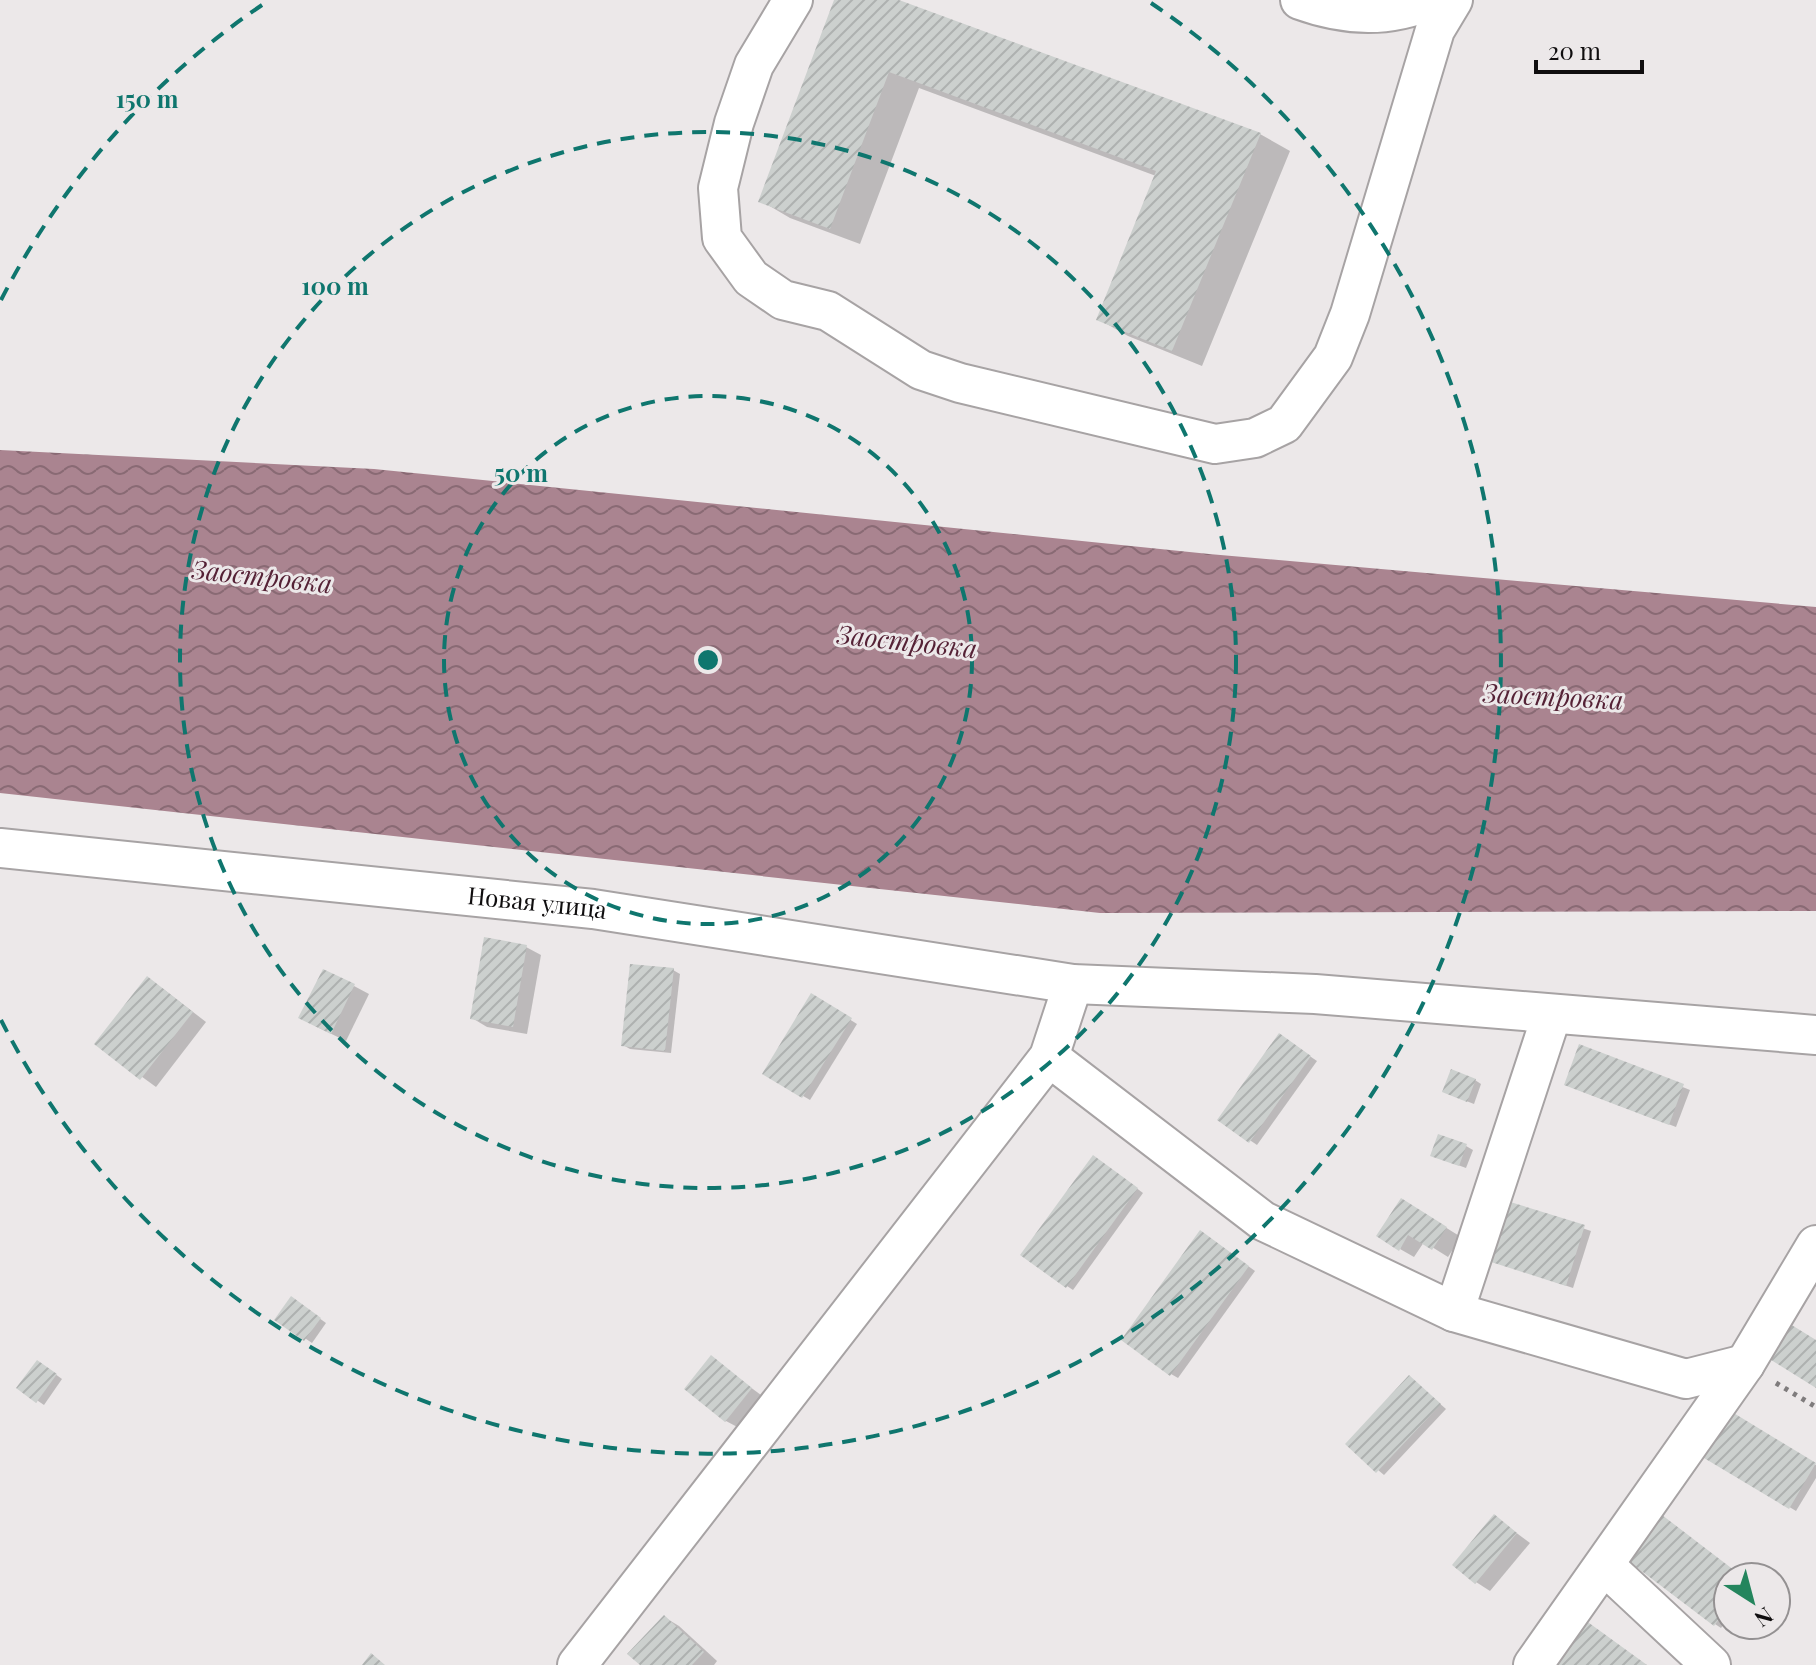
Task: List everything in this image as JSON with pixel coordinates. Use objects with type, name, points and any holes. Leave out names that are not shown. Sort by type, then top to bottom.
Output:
[{"type":"street","points":[[793,0],[754,65],[734,123],[718,188],[722,238],[751,278],[783,300],[828,311],[921,370],[960,383],[1215,444],[1255,438],[1284,424],[1333,357],[1350,314],[1435,30],[1453,0]]},
{"type":"street","points":[[1300,0],[1359,15],[1412,8],[1430,0]]},
{"type":"street","name":"Новая улица","points":[[0,848],[593,909],[1073,984],[1315,994],[1816,1035]]},
{"type":"street","points":[[577,1665],[1049,1057],[1073,984]]},
{"type":"street","points":[[1454,1312],[1552,1014]]},
{"type":"street","points":[[1049,1057],[1263,1221],[1454,1312],[1686,1379],[1745,1364]]},
{"type":"street","points":[[1533,1665],[1745,1364],[1816,1245]]},
{"type":"street","points":[[1605,1566],[1711,1665]]},
{"type":"path","points":[[1745,1364],[1816,1407]]},
{"type":"water","name":"Заостровка","points":[[0,450],[374,469],[1209,554],[1816,607],[1816,911],[1100,913],[0,793]]},
{"type":"building","points":[[834,0],[899,0],[1261,133],[1172,351],[1096,320],[1156,171],[889,72],[830,229],[758,202]]},
{"type":"building","points":[[484,937],[527,945],[513,1027],[470,1019]]},
{"type":"building","points":[[630,964],[674,968],[665,1051],[621,1046]]},
{"type":"building","points":[[323,969],[355,984],[331,1034],[298,1018]]},
{"type":"building","points":[[147,976],[193,1012],[140,1080],[94,1044]]},
{"type":"building","points":[[811,993],[852,1018],[802,1098],[762,1074]]},
{"type":"building","points":[[1279,1033],[1311,1056],[1249,1143],[1217,1120]]},
{"type":"building","points":[[1579,1044],[1684,1084],[1669,1125],[1564,1085]]},
{"type":"building","points":[[1451,1069],[1476,1079],[1467,1102],[1442,1092]]},
{"type":"building","points":[[1438,1134],[1467,1144],[1459,1166],[1430,1156]]},
{"type":"building","points":[[1093,1155],[1138,1188],[1066,1288],[1020,1255]]},
{"type":"building","points":[[1401,1198],[1447,1227],[1432,1250],[1408,1235],[1399,1251],[1376,1236]]},
{"type":"building","points":[[1507,1201],[1585,1225],[1566,1286],[1488,1261]]},
{"type":"building","points":[[1200,1230],[1249,1266],[1170,1376],[1121,1340]]},
{"type":"building","points":[[291,1296],[321,1318],[304,1341],[274,1320]]},
{"type":"building","points":[[1790,1324],[1816,1340],[1816,1388],[1768,1358]]},
{"type":"building","points":[[711,1355],[752,1388],[725,1422],[684,1389]]},
{"type":"building","points":[[37,1360],[57,1374],[36,1403],[16,1388]]},
{"type":"building","points":[[1409,1375],[1441,1404],[1376,1473],[1345,1444]]},
{"type":"building","points":[[1732,1412],[1816,1463],[1789,1509],[1704,1458]]},
{"type":"building","points":[[1494,1514],[1517,1533],[1475,1584],[1452,1565]]},
{"type":"building","points":[[1662,1515],[1722,1561],[1712,1561],[1712,1624],[1627,1560]]},
{"type":"building","points":[[664,1615],[704,1652],[692,1665],[640,1665],[627,1654]]},
{"type":"building","points":[[1585,1620],[1647,1665],[1552,1665]]},
{"type":"building","points":[[371,1653],[385,1665],[362,1665]]}]
